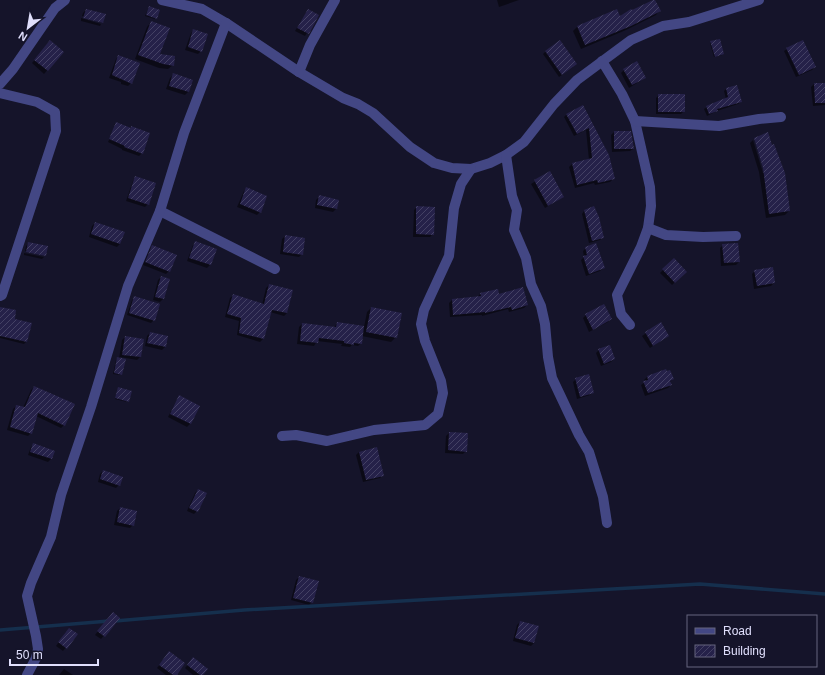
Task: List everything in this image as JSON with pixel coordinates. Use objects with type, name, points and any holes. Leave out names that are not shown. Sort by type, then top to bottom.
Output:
[{"type":"street","points":[[0,84],[13,69],[55,8],[65,0]]},
{"type":"street","points":[[162,0],[202,9],[226,23],[299,72],[342,98],[358,104],[373,113],[410,148],[434,162],[452,168],[471,169],[490,163],[506,155],[524,142],[554,104],[577,80],[631,40],[662,26],[689,22],[759,0]]},
{"type":"street","points":[[299,72],[310,45],[335,0]]},
{"type":"street","points":[[27,675],[36,658],[38,649],[27,596],[51,537],[61,495],[91,407],[128,286],[160,211],[184,133],[226,23]]},
{"type":"street","points":[[602,61],[622,94],[635,121],[650,187],[651,206],[648,228],[641,247],[616,295],[621,314],[630,324]]},
{"type":"street","points":[[0,93],[37,102],[55,112],[56,131],[2,294],[0,296]]},
{"type":"street","points":[[635,121],[719,126],[781,117]]},
{"type":"street","points":[[506,155],[512,196],[517,210],[514,230],[526,258],[531,284],[541,306],[546,324],[548,357],[552,378],[579,435],[589,452],[602,498],[607,523]]},
{"type":"street","points":[[282,436],[296,435],[327,441],[374,430],[426,425],[438,414],[443,393],[441,381],[425,341],[421,324],[424,310],[449,256],[454,208],[461,184],[471,169]]},
{"type":"street","points":[[160,211],[275,270]]},
{"type":"street","points":[[648,228],[666,235],[703,237],[736,236]]},
{"type":"building","points":[[655,0],[661,11],[631,26],[585,45],[577,26],[617,9],[620,16],[631,9],[632,10]]},
{"type":"building","points":[[149,6],[160,10],[157,19],[146,15]]},
{"type":"building","points":[[86,9],[106,14],[103,23],[83,18]]},
{"type":"building","points":[[308,9],[319,15],[309,34],[297,28]]},
{"type":"building","points":[[151,21],[170,28],[160,54],[175,56],[174,66],[163,64],[138,55]]},
{"type":"building","points":[[193,29],[208,34],[202,52],[188,47]]},
{"type":"building","points":[[720,39],[724,54],[715,57],[710,41]]},
{"type":"building","points":[[50,40],[64,52],[48,71],[34,60]]},
{"type":"building","points":[[560,40],[577,64],[562,75],[545,51]]},
{"type":"building","points":[[803,40],[816,67],[799,75],[786,48]]},
{"type":"building","points":[[118,55],[140,63],[132,84],[112,75]]},
{"type":"building","points":[[637,61],[646,78],[632,85],[623,69]]},
{"type":"building","points":[[173,73],[193,80],[189,92],[169,86]]},
{"type":"building","points":[[814,83],[825,83],[825,103],[815,103]]},
{"type":"building","points":[[737,85],[742,102],[717,109],[718,111],[709,114],[706,106],[728,97],[726,88]]},
{"type":"building","points":[[658,94],[685,94],[685,112],[658,112]]},
{"type":"building","points":[[583,105],[609,155],[615,179],[598,183],[597,180],[577,185],[572,163],[592,158],[589,128],[577,134],[566,114]]},
{"type":"building","points":[[116,122],[150,133],[143,154],[124,147],[125,146],[109,139]]},
{"type":"building","points":[[614,131],[631,131],[634,149],[614,149]]},
{"type":"building","points":[[768,132],[772,145],[774,144],[785,173],[790,211],[769,214],[763,168],[754,138]]},
{"type":"building","points":[[550,171],[564,197],[548,206],[534,180]]},
{"type":"building","points":[[135,176],[156,183],[149,205],[128,198]]},
{"type":"building","points":[[246,187],[267,196],[261,213],[240,204]]},
{"type":"building","points":[[319,195],[339,200],[337,209],[317,205]]},
{"type":"building","points":[[416,206],[435,207],[434,235],[416,234]]},
{"type":"building","points":[[594,206],[599,217],[604,238],[592,241],[584,210]]},
{"type":"building","points":[[95,222],[125,232],[120,244],[91,234]]},
{"type":"building","points":[[285,235],[305,238],[303,255],[283,252]]},
{"type":"building","points":[[195,241],[217,249],[211,265],[189,258]]},
{"type":"building","points":[[28,242],[48,246],[46,256],[26,252]]},
{"type":"building","points":[[596,243],[605,268],[589,274],[583,256],[587,255],[585,247]]},
{"type":"building","points":[[738,243],[740,262],[724,263],[722,244]]},
{"type":"building","points":[[152,245],[177,255],[170,272],[145,262]]},
{"type":"building","points":[[674,258],[687,272],[675,283],[662,269]]},
{"type":"building","points":[[773,267],[775,283],[757,286],[754,270]]},
{"type":"building","points":[[161,276],[170,279],[164,299],[155,297]]},
{"type":"building","points":[[269,284],[293,290],[287,313],[272,310],[264,339],[239,333],[241,318],[227,314],[233,294],[264,304]]},
{"type":"building","points":[[523,287],[528,305],[512,310],[511,307],[485,313],[453,315],[452,299],[481,296],[480,293],[498,289],[499,294]]},
{"type":"building","points":[[134,296],[160,304],[155,321],[129,313]]},
{"type":"building","points":[[604,304],[612,319],[593,330],[585,314]]},
{"type":"building","points":[[0,307],[16,310],[15,319],[32,323],[27,342],[0,336]]},
{"type":"building","points":[[371,307],[402,313],[397,338],[366,332]]},
{"type":"building","points":[[337,322],[364,326],[362,344],[354,343],[354,345],[344,343],[344,341],[319,338],[318,343],[300,341],[302,323],[336,327]]},
{"type":"building","points":[[661,322],[669,336],[653,346],[645,332]]},
{"type":"building","points":[[150,332],[168,336],[166,347],[147,343]]},
{"type":"building","points":[[125,336],[144,339],[141,357],[122,355]]},
{"type":"building","points":[[610,345],[615,359],[604,364],[598,349]]},
{"type":"building","points":[[117,357],[126,359],[122,375],[114,373]]},
{"type":"building","points":[[666,369],[667,371],[670,370],[674,379],[670,381],[672,385],[648,393],[643,381],[648,380],[647,376]]},
{"type":"building","points":[[589,374],[594,393],[580,397],[575,378]]},
{"type":"building","points":[[34,386],[75,404],[65,426],[38,413],[32,434],[10,427],[16,405],[25,407]]},
{"type":"building","points":[[118,387],[132,391],[129,402],[115,398]]},
{"type":"building","points":[[179,395],[200,406],[191,424],[170,414]]},
{"type":"building","points":[[449,432],[468,433],[467,452],[448,450]]},
{"type":"building","points":[[33,443],[55,451],[52,459],[30,452]]},
{"type":"building","points":[[377,447],[384,476],[366,480],[359,452]]},
{"type":"building","points":[[103,470],[123,477],[120,486],[100,479]]},
{"type":"building","points":[[198,489],[207,493],[198,512],[189,508]]},
{"type":"building","points":[[120,507],[137,511],[134,526],[117,522]]},
{"type":"building","points":[[299,576],[319,581],[313,603],[293,598]]},
{"type":"building","points":[[113,612],[120,618],[105,637],[97,631]]},
{"type":"building","points":[[520,621],[539,626],[534,643],[515,638]]},
{"type":"building","points":[[69,628],[78,634],[67,649],[58,642]]},
{"type":"building","points":[[169,651],[185,663],[177,675],[173,675],[159,665]]},
{"type":"building","points":[[193,657],[208,669],[203,675],[200,675],[187,665]]},
{"type":"waterway","points":[[115,621],[244,610],[700,584],[825,594]]},
{"type":"waterway","points":[[0,630],[109,621]]}]
